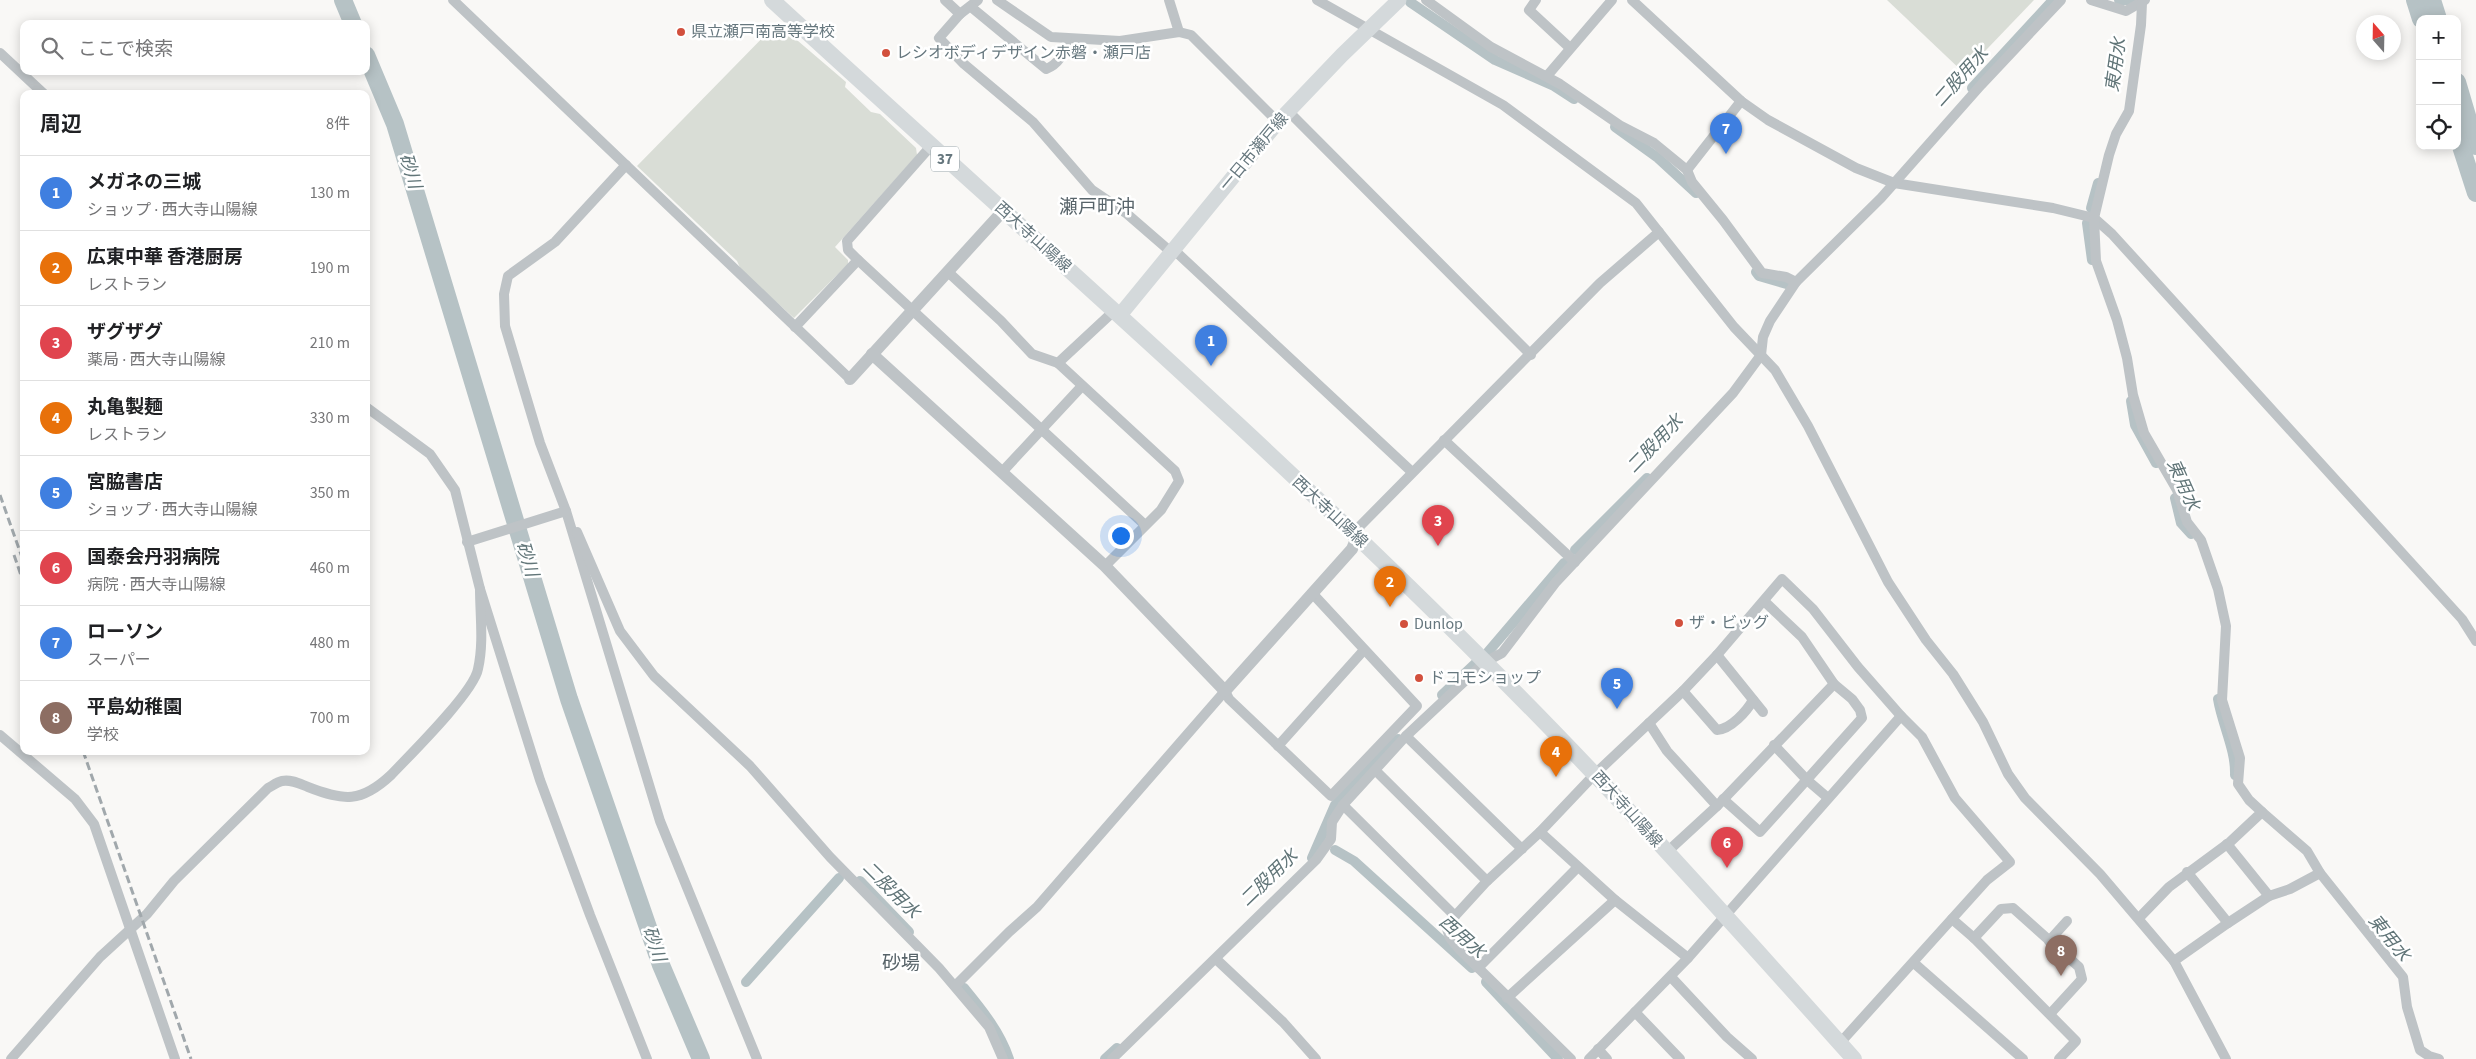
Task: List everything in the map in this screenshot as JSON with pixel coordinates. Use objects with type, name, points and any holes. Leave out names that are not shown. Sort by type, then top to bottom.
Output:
[{"type":"main road","name":"西大寺山陽線","points":[[772,0],[1003,211],[1118,312],[1357,537],[1485,662],[1596,774],[1854,1059]]},
{"type":"main road","name":"一日市瀬戸線","points":[[1118,312],[1172,251],[1278,122],[1342,55],[1399,0]]},
{"type":"street","points":[[453,0],[850,379],[1003,211]]},
{"type":"street","points":[[946,0],[960,14]]},
{"type":"street","points":[[998,0],[1042,33],[1051,37],[1120,40],[1179,32],[1191,35],[1278,122]]},
{"type":"street","points":[[1169,0],[1179,32]]},
{"type":"street","points":[[1317,0],[1503,105],[1636,203],[1734,327],[1775,370],[1808,426],[1888,582],[1978,714],[2008,774],[2025,798],[2100,874],[2174,961],[2226,1059]]},
{"type":"street","points":[[1426,0],[1491,47],[1547,76],[1621,126],[1654,143],[1687,170],[1692,182],[1762,273],[1786,277],[1796,282]]},
{"type":"street","points":[[1536,0],[1529,10],[1570,48]]},
{"type":"street","points":[[1547,76],[1612,0]]},
{"type":"street","points":[[1632,0],[1741,101],[1768,120],[1856,168],[1894,183],[2054,208],[2094,218],[2112,234],[2455,612],[2476,641]]},
{"type":"street","points":[[1112,1059],[1316,860],[1331,839],[1332,822],[1343,805],[1406,736],[1485,662],[1502,653],[1556,582],[1733,393],[1761,355],[1763,337],[1770,321],[1796,282],[1894,183],[1981,85],[2061,0]]},
{"type":"street","points":[[2091,0],[2126,11],[2143,2]]},
{"type":"street","points":[[2143,2],[2142,26],[2129,111],[2109,155],[2094,218],[2096,261],[2117,320],[2127,358],[2133,395],[2144,433],[2177,490],[2187,522],[2201,540],[2218,589],[2226,626],[2222,700],[2240,758],[2238,784],[2249,800],[2307,851],[2320,873],[2404,977],[2407,1007],[2421,1056],[2439,1059]]},
{"type":"street","points":[[1068,39],[1066,50],[1054,66],[1046,69],[974,4],[960,14],[940,38],[964,64],[1033,122],[1092,190],[1126,213],[1172,251],[1412,472]]},
{"type":"street","points":[[0,53],[20,72]]},
{"type":"street","points":[[24,75],[40,90]]},
{"type":"street","points":[[1687,170],[1741,101]]},
{"type":"street","points":[[1288,111],[1531,355]]},
{"type":"street","points":[[931,146],[847,241],[848,250],[1145,525]]},
{"type":"street","points":[[626,165],[555,242],[508,276],[505,282],[505,326],[540,443],[566,512],[660,821],[757,1059]]},
{"type":"street","points":[[955,986],[1009,932],[1038,907],[1225,691],[1352,549],[1360,526],[1531,355],[1600,283],[1659,232]]},
{"type":"street","points":[[795,327],[858,260]]},
{"type":"street","points":[[948,272],[1001,321],[1032,354],[1058,363],[1175,471],[1179,481],[1160,510],[1105,566]]},
{"type":"street","points":[[1058,363],[1118,312]]},
{"type":"street","points":[[872,354],[1105,566],[1225,691],[1230,700],[1330,796],[1417,706],[1312,593]]},
{"type":"street","points":[[1003,472],[1082,386]]},
{"type":"street","points":[[370,410],[430,454],[455,490],[480,589],[556,828],[647,1059]]},
{"type":"street","points":[[1444,440],[1575,562]]},
{"type":"street","points":[[468,542],[566,512]]},
{"type":"street","points":[[566,512],[584,545],[620,631],[654,676],[750,766],[830,857],[955,986],[989,1027],[1004,1059]]},
{"type":"street","points":[[1570,1059],[1478,968],[1450,938],[1447,929],[1455,916],[1486,881],[1540,832],[1596,774],[1683,691],[1717,655],[1782,579],[1813,609],[1901,716],[1922,737],[1955,798],[2010,862],[1987,880],[1914,963],[1840,1042]]},
{"type":"street","points":[[11,1059],[100,957],[147,914],[174,881],[268,788],[280,781],[293,781],[328,795],[341,797],[362,796],[384,781],[460,698],[478,672],[481,652],[480,589]]},
{"type":"street","points":[[1649,724],[1667,751],[1720,803],[1760,832],[1862,718],[1860,710],[1852,699],[1834,684],[1802,636],[1764,601]]},
{"type":"street","points":[[1278,746],[1364,650]]},
{"type":"street","points":[[1717,655],[1763,712]]},
{"type":"street","points":[[1667,852],[1720,803],[1834,684]]},
{"type":"street","points":[[1683,691],[1717,730],[1724,730],[1742,715],[1753,700]]},
{"type":"street","points":[[1589,1059],[1671,977],[1901,716]]},
{"type":"street","points":[[0,735],[20,752]]},
{"type":"street","points":[[1406,736],[1522,849]]},
{"type":"street","points":[[1774,745],[1807,780],[1828,798]]},
{"type":"street","points":[[23,755],[75,799],[94,824],[175,1059]]},
{"type":"street","points":[[1376,771],[1486,881]]},
{"type":"street","points":[[1343,805],[1455,916]]},
{"type":"street","points":[[2139,918],[2169,887],[2227,844],[2262,812]]},
{"type":"street","points":[[1540,832],[1615,900],[1688,958]]},
{"type":"street","points":[[2227,844],[2268,896]]},
{"type":"street","points":[[1478,968],[1578,867]]},
{"type":"street","points":[[2187,872],[2228,923]]},
{"type":"street","points":[[2174,961],[2268,896],[2290,889],[2320,873]]},
{"type":"street","points":[[1507,998],[1615,900]]},
{"type":"street","points":[[1974,938],[2001,908],[2013,908],[2079,967],[2082,979],[2050,1014]]},
{"type":"street","points":[[1952,919],[1974,938],[2076,1041],[2059,1059]]},
{"type":"street","points":[[2049,940],[2067,921]]},
{"type":"street","points":[[1216,959],[1283,1022],[1316,1059]]},
{"type":"street","points":[[1914,963],[2023,1059]]},
{"type":"street","points":[[1671,977],[1727,1036],[1752,1059]]},
{"type":"street","points":[[1635,1012],[1680,1059]]},
{"type":"street","points":[[1598,1049],[1607,1059]]},
{"type":"shaded area","points":[[1887,0],[2034,0],[1964,73]]},
{"type":"shaded area","points":[[777,23],[846,82],[845,87],[871,112],[880,114],[916,148],[917,155],[835,247],[848,260],[848,264],[794,318],[741,270],[737,261],[637,166]]},
{"type":"waterway","name":"砂川","points":[[343,0],[351,20]]},
{"type":"waterway","name":"二股用水","points":[[1972,88],[2053,0]]},
{"type":"waterway","name":"二股用水","points":[[2119,0],[2133,0]]},
{"type":"waterway","points":[[2415,0],[2420,15]]},
{"type":"waterway","points":[[2432,0],[2437,15]]},
{"type":"waterway","points":[[1410,2],[1495,60],[1554,86],[1574,99]]},
{"type":"waterway","name":"砂川","points":[[370,65],[395,124],[569,699],[661,965],[701,1059]]},
{"type":"waterway","points":[[2461,95],[2476,146]]},
{"type":"waterway","points":[[1615,127],[1658,158],[1696,193]]},
{"type":"waterway","points":[[2461,146],[2476,193]]},
{"type":"waterway","name":"東用水","points":[[2091,208],[2098,183]]},
{"type":"waterway","name":"東用水","points":[[2087,223],[2092,260]]},
{"type":"waterway","points":[[1756,272],[1759,276],[1790,285]]},
{"type":"waterway","name":"東用水","points":[[2131,401],[2135,425],[2156,463]]},
{"type":"waterway","name":"二股用水","points":[[1575,550],[1647,478]]},
{"type":"waterway","name":"東用水","points":[[2175,498],[2181,523],[2191,534]]},
{"type":"waterway","name":"二股用水","points":[[1488,652],[1564,563]]},
{"type":"waterway","name":"二股用水","points":[[1442,695],[1476,663]]},
{"type":"waterway","name":"東用水","points":[[2218,699],[2231,747],[2235,775]]},
{"type":"waterway","name":"二股用水","points":[[1312,858],[1335,805],[1398,739]]},
{"type":"waterway","name":"西用水","points":[[1335,850],[1354,861],[1472,968]]},
{"type":"waterway","name":"二股用水","points":[[746,982],[839,878]]},
{"type":"waterway","name":"二股用水","points":[[860,881],[909,932]]},
{"type":"waterway","name":"西用水","points":[[1486,982],[1558,1059]]},
{"type":"waterway","name":"二股用水","points":[[964,988],[996,1030],[1009,1059]]},
{"type":"waterway","name":"二股用水","points":[[1105,1059],[1117,1048]]},
{"type":"railway","points":[[0,495],[20,552]]},
{"type":"railway","points":[[14,555],[20,572]]},
{"type":"railway","points":[[84,755],[191,1059]]},
{"type":"place","name":"県立瀬戸南高等学校","points":[[681,32]]},
{"type":"place","name":"レシオボディデザイン赤磐・瀬戸店","points":[[886,53]]},
{"type":"place","name":"ローソン","points":[[1726,154]]},
{"type":"place","name":"メガネの三城","points":[[1211,366]]},
{"type":"place","name":"ザグザグ","points":[[1438,546]]},
{"type":"place","name":"広東中華 香港厨房","points":[[1390,607]]},
{"type":"place","name":"ザ・ビッグ","points":[[1679,623]]},
{"type":"place","name":"Dunlop","points":[[1404,624]]},
{"type":"place","name":"ドコモショップ","points":[[1419,678]]},
{"type":"place","name":"宮脇書店","points":[[1617,709]]},
{"type":"place","name":"丸亀製麺","points":[[1556,777]]},
{"type":"place","name":"国泰会丹羽病院","points":[[1727,868]]},
{"type":"place","name":"平島幼稚園","points":[[2061,976]]},
{"type":"district","name":"瀬戸町沖","points":[[1097,207]]},
{"type":"district","name":"砂場","points":[[901,963]]}]
